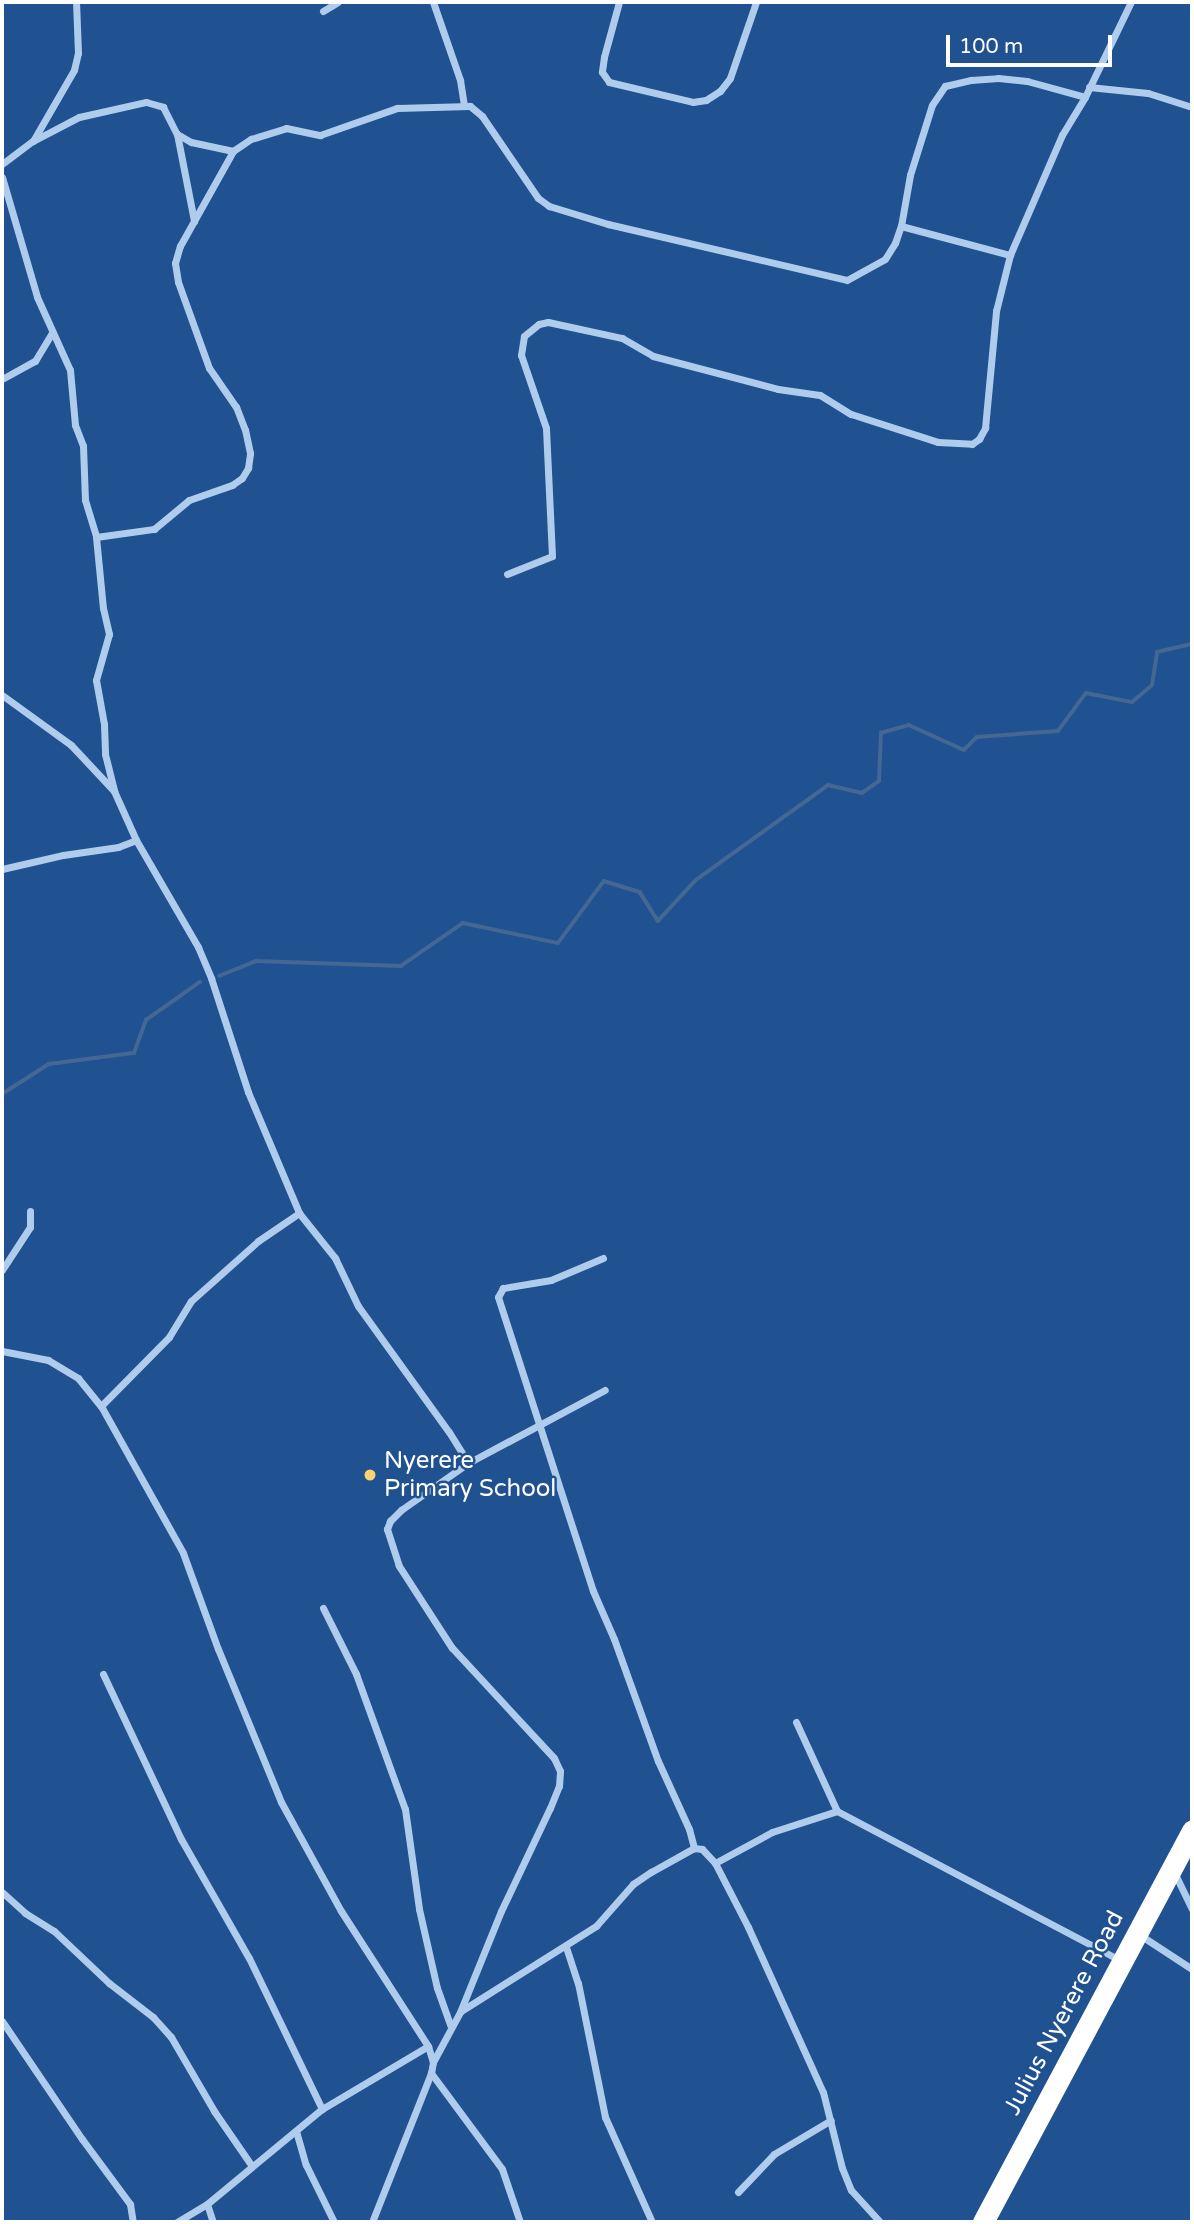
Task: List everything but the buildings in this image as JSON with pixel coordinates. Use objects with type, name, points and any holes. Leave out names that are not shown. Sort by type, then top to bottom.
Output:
[{"type":"highway","name":"Julius Nyerere Road","points":[[983,2222],[1192,1830]]},
{"type":"street","points":[[33,141],[74,70],[78,53],[76,2]]},
{"type":"street","points":[[323,11],[338,2]]},
{"type":"street","points":[[433,2],[460,80],[464,105]]},
{"type":"street","points":[[619,2],[602,72],[609,82],[693,102],[706,100],[720,91],[730,78],[756,2]]},
{"type":"street","points":[[507,574],[552,556],[546,428],[521,355],[524,336],[539,324],[548,322],[622,338],[653,356],[778,389],[820,395],[851,414],[902,432],[938,442],[972,444],[985,428],[990,344],[1010,255],[1062,135],[1085,97],[1131,2]]},
{"type":"street","points":[[96,537],[154,529],[189,500],[232,485],[242,478],[247,468],[250,453],[245,430],[236,407],[209,368],[177,282],[177,254],[233,150],[251,139],[279,129],[320,135],[397,108],[464,105],[482,116],[538,198],[568,213],[819,276],[847,280],[885,259],[901,226],[909,175],[932,105],[946,86],[971,79],[1008,79],[1085,97]]},
{"type":"street","points":[[1089,87],[1148,93],[1192,107]]},
{"type":"street","points":[[2,164],[33,141],[79,117],[146,102],[163,107],[177,134],[194,222]]},
{"type":"street","points":[[177,134],[191,142],[233,150]]},
{"type":"street","points":[[2,177],[37,297],[70,370],[75,425],[83,446],[85,500],[96,537],[103,608],[109,634],[96,680],[103,716],[105,754],[114,791],[136,840],[198,947],[211,978],[248,1092],[299,1213],[335,1258],[358,1306],[449,1432],[468,1463]]},
{"type":"street","points":[[901,226],[1010,255]]},
{"type":"street","points":[[2,379],[36,360],[52,333]]},
{"type":"street","points":[[2,695],[71,745],[114,791]]},
{"type":"street","points":[[2,869],[63,855],[118,848],[136,840]]},
{"type":"street","points":[[2,1270],[30,1227],[30,1211]]},
{"type":"street","points":[[101,1406],[128,1382],[169,1337],[191,1301],[258,1241],[299,1213]]},
{"type":"street","points":[[603,1258],[551,1280],[505,1288],[499,1293],[514,1354],[593,1591],[614,1639],[658,1761],[689,1829],[694,1848]]},
{"type":"street","points":[[2,1351],[48,1360],[78,1378],[101,1406],[183,1553],[218,1649],[281,1802],[341,1911],[428,2046],[433,2062]]},
{"type":"street","points":[[372,2222],[433,2062],[460,2012],[501,1911],[550,1808],[559,1786],[560,1771],[554,1758],[452,1648],[399,1566],[387,1529],[390,1521],[401,1510],[468,1463],[605,1390]]},
{"type":"street","points":[[323,1608],[356,1674],[405,1809],[419,1909],[437,1988],[451,2027]]},
{"type":"street","points":[[103,1675],[180,1839],[249,1958],[322,2109]]},
{"type":"street","points":[[796,1722],[837,1811],[1121,1961]]},
{"type":"street","points":[[715,1863],[772,1832],[837,1811]]},
{"type":"street","points":[[460,2012],[566,1947],[608,1915],[616,1901],[633,1884],[694,1848],[702,1849],[715,1863],[748,1927],[823,2092],[842,2168],[851,2190],[880,2222]]},
{"type":"street","points":[[1172,1869],[1192,1909]]},
{"type":"street","points":[[2,1892],[25,1913],[54,1931],[109,1983],[153,2017],[171,2037],[214,2111],[252,2166]]},
{"type":"street","points":[[1136,1933],[1192,1969]]},
{"type":"street","points":[[566,1947],[580,1993],[606,2117],[652,2222]]},
{"type":"street","points":[[2,2021],[130,2204],[133,2222]]},
{"type":"street","points":[[177,2222],[207,2204],[322,2109],[428,2046]]},
{"type":"street","points":[[431,2073],[502,2169],[520,2222]]},
{"type":"street","points":[[738,2192],[774,2154],[831,2120]]},
{"type":"street","points":[[296,2131],[306,2165],[334,2222]]},
{"type":"street","points":[[207,2204],[213,2222]]},
{"type":"waterway","points":[[219,976],[256,961],[401,966],[463,923],[558,943],[604,881],[640,892],[658,921],[696,880],[828,785],[862,793],[879,781],[881,733],[909,725],[964,750],[977,737],[1058,731],[1086,693],[1132,702],[1152,685],[1157,652],[1192,644]]},
{"type":"waterway","points":[[2,1094],[49,1064],[134,1053],[146,1020],[200,982]]},
{"type":"place","name":"Nyerere Primary School","points":[[370,1475]]}]
